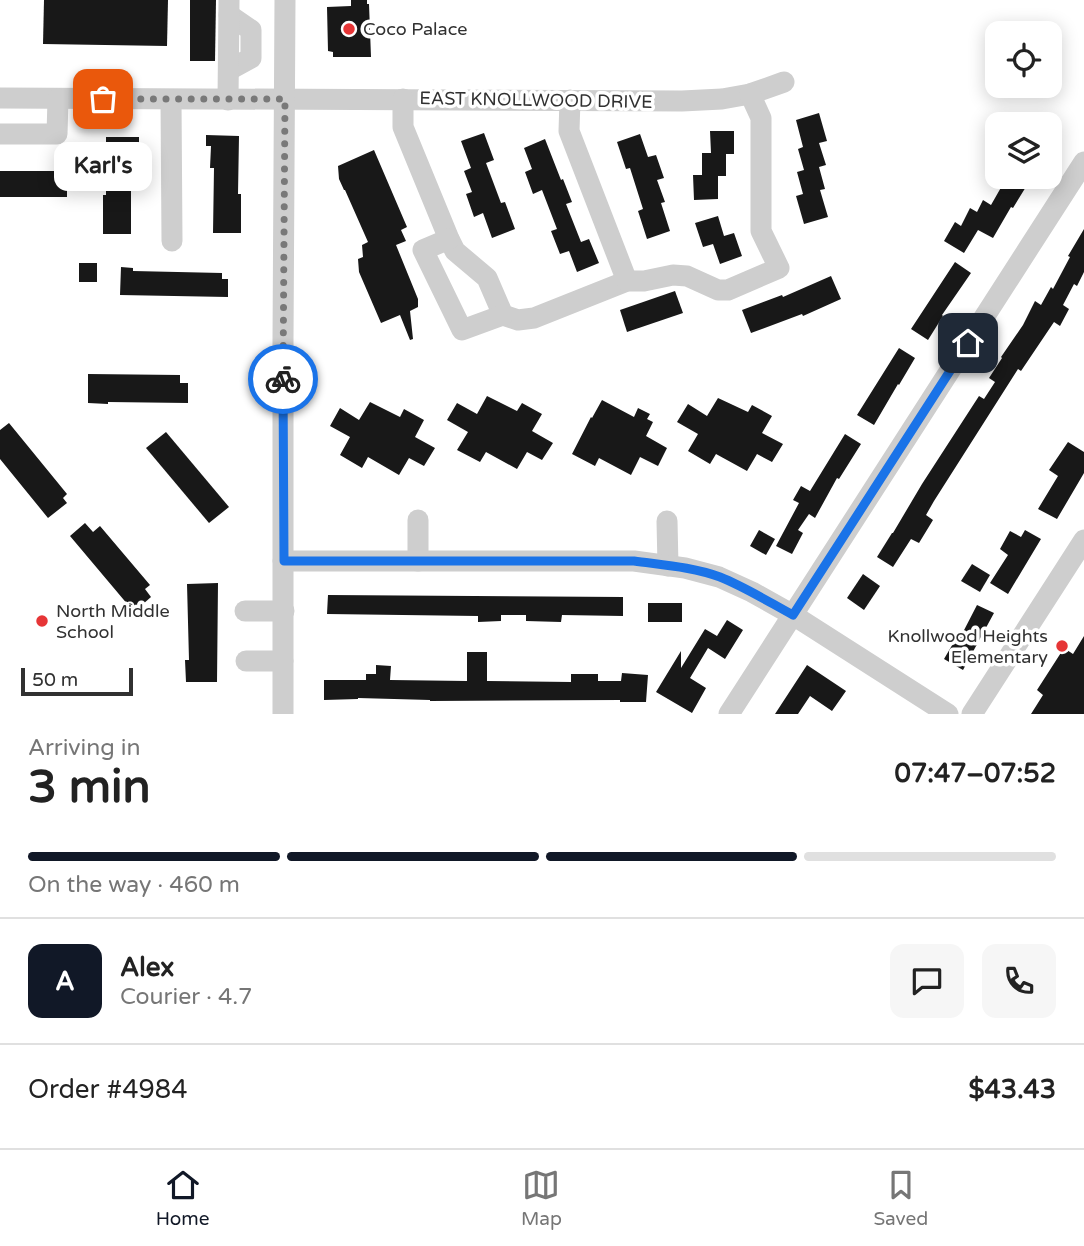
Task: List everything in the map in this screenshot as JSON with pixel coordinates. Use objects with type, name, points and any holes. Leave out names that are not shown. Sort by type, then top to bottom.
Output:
[{"type":"street","points":[[284,714],[285,0]]},
{"type":"street","points":[[228,100],[229,8]]},
{"type":"street","name":"EAST KNOLLWOOD DRIVE","points":[[0,98],[682,101],[722,99],[750,94],[783,82]]},
{"type":"street","points":[[449,239],[423,250],[462,330],[503,315],[518,320],[534,318],[627,281],[644,281],[673,275],[687,276],[718,290],[728,290],[779,268],[761,231],[761,118],[750,94]]},
{"type":"street","points":[[0,134],[57,134],[58,99]]},
{"type":"street","points":[[403,99],[403,127],[449,239],[455,251],[487,278],[503,315]]},
{"type":"street","points":[[171,100],[172,241]]},
{"type":"street","points":[[570,100],[569,131],[627,281]]},
{"type":"street","points":[[729,714],[1084,162]]},
{"type":"street","points":[[418,520],[418,561]]},
{"type":"street","points":[[667,522],[668,566]]},
{"type":"street","points":[[972,714],[1084,540]]},
{"type":"street","points":[[284,561],[634,561],[685,568],[719,577],[752,592],[793,615],[947,714]]},
{"type":"street","points":[[245,611],[284,611]]},
{"type":"street","points":[[246,661],[284,661]]},
{"type":"building","points":[[44,0],[168,0],[167,46],[43,44]]},
{"type":"building","points":[[190,0],[216,0],[215,61],[190,61]]},
{"type":"building","name":"Coco Palace","points":[[351,0],[367,0],[369,4],[371,57],[333,57],[333,52],[328,51],[327,7],[351,6]]},
{"type":"building","points":[[819,113],[827,141],[819,143],[826,165],[819,167],[825,189],[820,190],[828,217],[804,224],[796,196],[803,194],[797,172],[804,170],[798,149],[803,147],[796,120]]},
{"type":"building","points":[[710,131],[734,131],[734,154],[726,154],[726,176],[718,176],[718,199],[694,200],[693,175],[702,175],[702,153],[711,153]]},
{"type":"building","points":[[484,133],[494,160],[486,163],[501,203],[505,202],[515,229],[492,238],[483,213],[474,217],[466,194],[472,192],[464,171],[471,168],[461,141]]},
{"type":"building","points":[[640,134],[648,157],[656,155],[664,178],[657,180],[665,202],[661,203],[670,231],[647,239],[638,211],[643,209],[630,168],[626,169],[617,142]]},
{"type":"building","points":[[206,135],[239,136],[238,194],[241,194],[241,233],[213,233],[214,168],[210,168],[211,146],[206,146]]},
{"type":"building","points":[[106,137],[139,137],[139,148],[134,148],[134,169],[131,169],[131,234],[103,234]]},
{"type":"building","points":[[545,139],[572,202],[566,204],[581,242],[589,239],[599,263],[577,272],[569,251],[560,254],[551,231],[557,229],[542,190],[533,194],[525,172],[532,169],[524,148]]},
{"type":"building","points":[[374,150],[407,227],[401,230],[406,241],[396,245],[418,299],[418,307],[410,311],[413,339],[410,340],[400,315],[381,323],[359,272],[358,259],[363,257],[362,245],[368,242],[339,179],[338,166]]},
{"type":"building","points":[[0,171],[61,171],[61,179],[71,179],[71,190],[67,190],[67,197],[0,197]]},
{"type":"building","points":[[1000,189],[1025,189],[993,238],[978,230],[964,253],[944,241],[955,222],[961,226],[970,208],[977,212],[983,200],[991,205]]},
{"type":"building","points":[[718,216],[724,236],[734,233],[742,256],[720,264],[713,244],[703,247],[695,223]]},
{"type":"building","points":[[1084,229],[1084,272],[1063,305],[1069,309],[1060,326],[1054,322],[1021,371],[1018,369],[926,515],[933,520],[919,543],[911,539],[893,567],[877,557],[979,396],[984,399],[995,382],[989,378],[1001,357],[1023,325],[1035,301],[1041,305],[1051,287],[1053,289]]},
{"type":"building","points":[[955,262],[971,273],[928,340],[911,329]]},
{"type":"building","points":[[79,263],[97,263],[97,282],[79,282]]},
{"type":"building","points":[[121,267],[133,268],[133,271],[222,273],[222,279],[228,279],[228,297],[120,295]]},
{"type":"building","points":[[831,276],[841,299],[803,316],[802,314],[751,333],[742,310],[782,295],[783,297]]},
{"type":"building","points":[[675,291],[683,313],[627,332],[620,310]]},
{"type":"building","points":[[899,348],[915,358],[874,425],[857,415]]},
{"type":"building","points":[[88,374],[180,375],[180,383],[188,383],[188,403],[88,403]]},
{"type":"building","points":[[487,396],[517,411],[522,403],[542,414],[532,431],[553,443],[542,460],[527,452],[517,469],[486,452],[480,462],[457,450],[468,432],[447,420],[457,403],[477,414]]},
{"type":"building","points":[[718,398],[748,412],[752,405],[772,416],[762,433],[783,444],[772,462],[757,454],[747,471],[716,454],[710,464],[688,451],[698,434],[677,422],[688,404],[707,416]]},
{"type":"building","points":[[602,400],[634,417],[638,408],[650,414],[647,419],[653,422],[646,436],[667,448],[658,466],[640,457],[631,475],[599,458],[595,466],[572,454]]},
{"type":"building","points":[[370,402],[400,417],[404,409],[424,420],[415,437],[435,448],[424,466],[409,458],[399,475],[368,457],[362,468],[340,455],[350,437],[330,426],[340,408],[359,420]]},
{"type":"building","points":[[9,423],[67,494],[63,498],[67,503],[48,518],[0,459],[0,430]]},
{"type":"building","points":[[166,432],[229,507],[209,523],[146,448]]},
{"type":"building","points":[[845,434],[861,444],[839,479],[837,478],[815,518],[809,514],[798,530],[803,533],[792,554],[776,546],[799,503],[793,500],[801,486],[810,491]]},
{"type":"building","points":[[1068,442],[1084,452],[1084,473],[1057,519],[1038,509],[1058,476],[1049,470]]},
{"type":"building","points":[[85,523],[93,532],[100,526],[150,585],[145,589],[151,597],[134,612],[70,536]]},
{"type":"building","points":[[759,530],[775,539],[766,555],[750,546]]},
{"type":"building","points":[[1025,530],[1041,539],[1008,594],[990,583],[1008,555],[1000,549],[1010,531],[1021,537]]},
{"type":"building","points":[[972,564],[990,575],[980,592],[961,581]]},
{"type":"building","points":[[863,574],[880,586],[864,610],[847,598]]},
{"type":"building","points":[[218,583],[217,682],[186,682],[185,660],[189,660],[187,584]]},
{"type":"building","points":[[328,595],[623,597],[623,616],[562,615],[561,622],[526,621],[526,615],[501,615],[501,621],[478,622],[478,616],[327,614]]},
{"type":"building","points":[[648,603],[682,603],[682,622],[648,622]]},
{"type":"building","points":[[977,605],[994,613],[963,670],[944,659],[958,635],[961,636]]},
{"type":"building","points":[[727,620],[743,630],[725,659],[708,648],[690,678],[706,688],[692,713],[656,692],[681,651],[681,668],[705,629],[717,636]]},
{"type":"building","name":"Knollwood Heights Elementary","points":[[1084,636],[1084,714],[1031,714],[1043,695],[1037,690],[1064,648],[1073,654]]},
{"type":"building","points":[[467,652],[487,652],[487,681],[571,682],[571,674],[598,674],[598,681],[621,681],[622,673],[648,675],[646,702],[358,698],[324,700],[324,680],[366,680],[366,674],[376,674],[376,665],[391,666],[390,680],[467,681]]},
{"type":"building","points":[[807,665],[846,691],[832,711],[810,696],[798,714],[775,714]]},
{"type":"way so far","points":[[103,99],[285,99],[283,379]]},
{"type":"place","name":"Coco Palace","points":[[349,29]]},
{"type":"place","name":"Karl's","points":[[103,99]]},
{"type":"place","name":"North Middle School","points":[[42,621]]},
{"type":"place","name":"Knollwood Heights Elementary","points":[[1062,646]]},
{"type":"route","points":[[283,379],[284,561],[634,561],[685,568],[719,577],[793,615],[968,343]]}]
